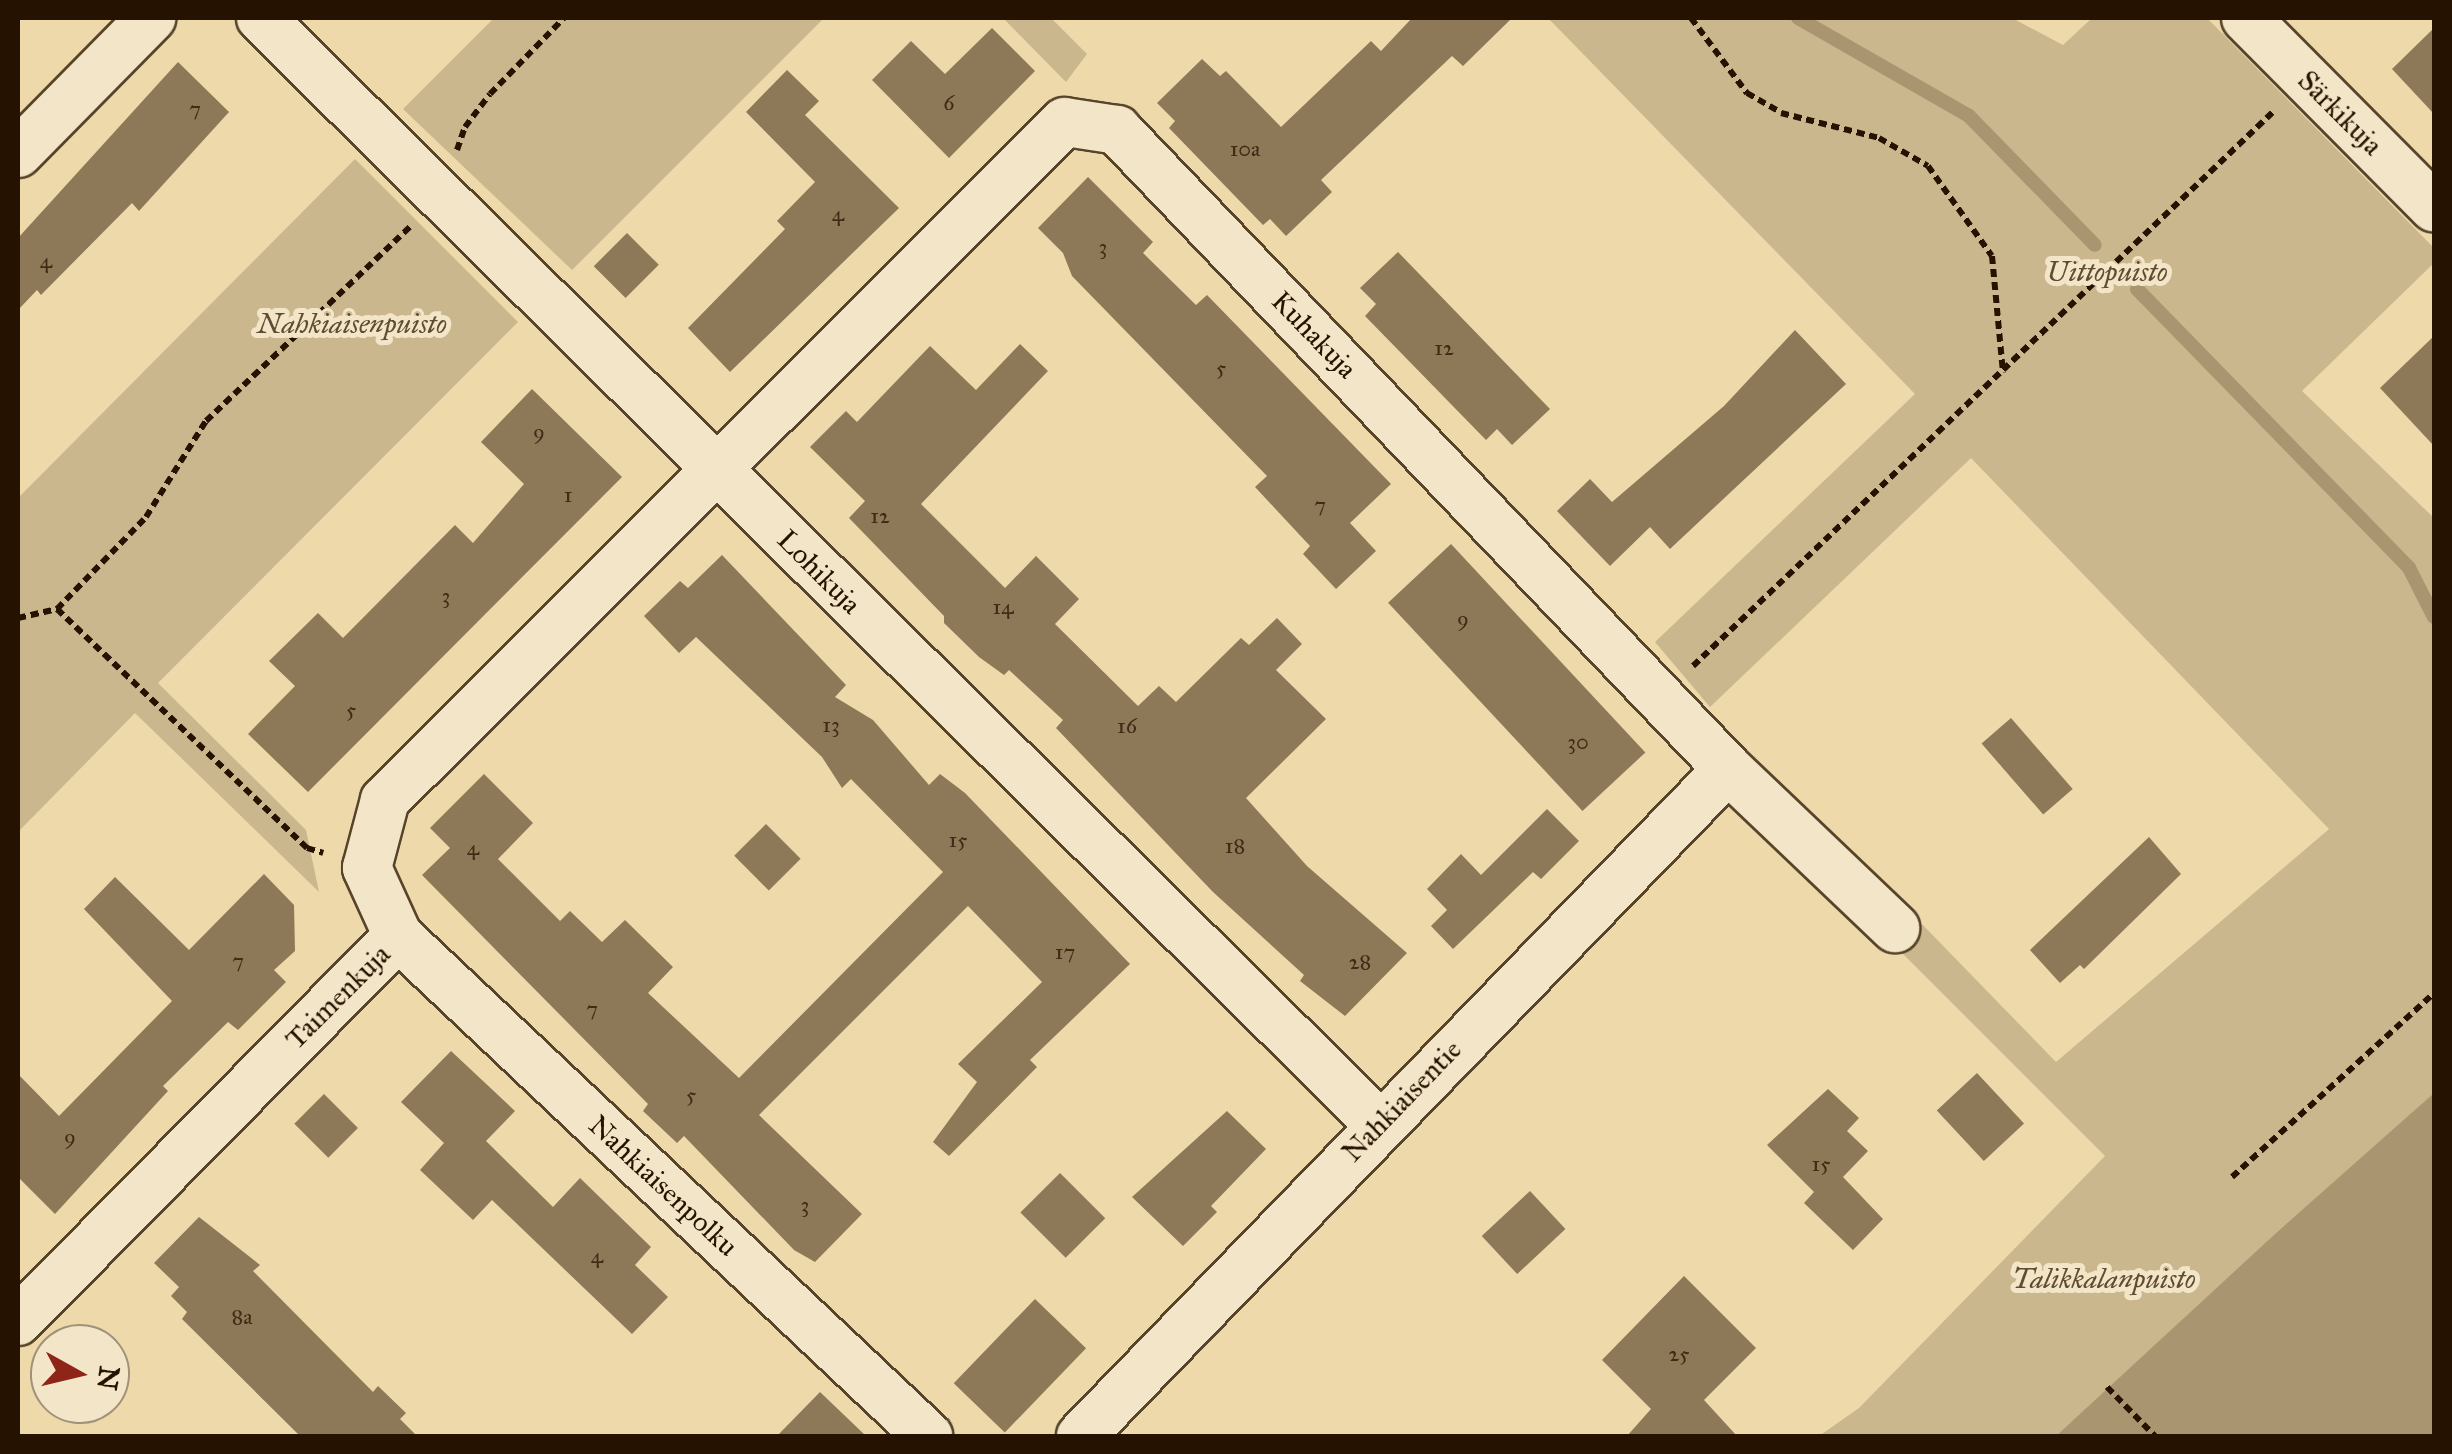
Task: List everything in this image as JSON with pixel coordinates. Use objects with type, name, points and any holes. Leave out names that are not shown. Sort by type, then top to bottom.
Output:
[{"type":"street","points":[[18,153],[152,18]]},
{"type":"street","name":"Lohikuja","points":[[261,18],[1379,1124]]},
{"type":"street","name":"Särkikuja","points":[[2246,18],[2434,207]]},
{"type":"street","name":"Kuhakuja","points":[[714,470],[1065,122],[1118,130],[1728,769],[1895,928]]},
{"type":"street","points":[[368,868],[386,800],[714,470]]},
{"type":"street","name":"Nahkiaisentie","points":[[1080,1436],[1728,769]]},
{"type":"street","name":"Taimenkuja","points":[[18,1322],[398,936],[368,868]]},
{"type":"street","name":"Nahkiaisenpolku","points":[[398,936],[928,1436]]},
{"type":"path","points":[[18,618],[57,608],[146,517],[206,421],[442,198],[465,127],[564,18]]},
{"type":"path","points":[[1691,18],[1748,94],[1781,114],[1879,138],[1928,166],[1992,256],[2003,374]]},
{"type":"path","points":[[1661,696],[2003,374],[2306,80]]},
{"type":"path","points":[[57,608],[308,848],[368,868]]},
{"type":"path","points":[[2232,1177],[2434,992]]},
{"type":"path","points":[[2107,1387],[2155,1436]]},
{"type":"green space","points":[[494,18],[824,18],[572,270],[403,109]]},
{"type":"green space","points":[[1003,18],[1051,18],[1087,54],[1066,82]]},
{"type":"green space","name":"Uittopuisto","points":[[1548,18],[2012,18],[2063,45],[2092,18],[2207,18],[2434,248],[2434,263],[2302,391],[2434,518],[2434,1093],[2056,1436],[1819,1436],[1859,1408],[2105,1156],[1890,941],[1916,918],[2056,1062],[2329,829],[1971,458],[1710,707],[1655,642],[1915,394]]},
{"type":"green space","name":"Nahkiaisenpuisto","points":[[355,159],[518,322],[158,683],[306,830],[319,892],[135,713],[18,832],[18,498]]},
{"type":"shaded area","points":[[2434,1093],[2434,1436],[2056,1436],[2274,1235]]},
{"type":"building","points":[[1412,18],[1512,18],[1463,66],[1452,56],[1321,180],[1332,192],[1286,236],[1270,219],[1263,225],[1169,128],[1175,121],[1157,103],[1202,59],[1220,76],[1226,71],[1281,127],[1371,41],[1381,51]]},
{"type":"building","points":[[992,28],[1035,71],[949,158],[872,80],[911,41],[945,74]]},
{"type":"building","points":[[2434,28],[2434,114],[2392,69]]},
{"type":"building","points":[[178,62],[229,112],[139,211],[132,203],[41,295],[37,290],[18,310],[18,238]]},
{"type":"building","points":[[787,70],[819,101],[805,115],[899,208],[730,372],[688,328],[785,229],[777,221],[815,182],[746,112]]},
{"type":"building","points":[[1088,177],[1153,242],[1143,253],[1196,305],[1207,295],[1391,484],[1350,523],[1376,551],[1336,589],[1303,554],[1310,546],[1255,487],[1267,476],[1072,276],[1063,253],[1038,228]]},
{"type":"building","points":[[627,233],[659,265],[626,298],[594,266]]},
{"type":"building","points":[[1398,252],[1550,409],[1512,445],[1497,429],[1486,440],[1365,316],[1376,304],[1360,288]]},
{"type":"building","points":[[1795,330],[1846,384],[1670,549],[1650,527],[1610,566],[1557,511],[1590,479],[1612,502],[1724,406]]},
{"type":"building","points":[[2434,336],[2434,446],[2380,388]]},
{"type":"building","points":[[1020,344],[1048,371],[921,504],[1005,588],[1036,556],[1079,599],[1055,624],[1138,706],[1159,686],[1176,702],[1241,638],[1249,645],[1277,618],[1302,644],[1276,670],[1326,719],[1246,798],[1307,866],[1407,953],[1345,1016],[1300,981],[1304,975],[1213,892],[1056,728],[1063,720],[1009,670],[1004,675],[979,657],[944,623],[944,616],[849,518],[865,501],[810,447],[846,411],[857,422],[930,346],[976,390]]},
{"type":"building","points":[[532,389],[622,477],[308,792],[248,734],[295,686],[269,661],[318,613],[343,638],[455,525],[473,543],[524,484],[481,442]]},
{"type":"building","points":[[1451,544],[1645,752],[1582,811],[1388,603]]},
{"type":"building","points":[[722,555],[846,685],[835,697],[873,720],[929,785],[940,774],[965,793],[1130,964],[1030,1060],[1037,1067],[949,1156],[933,1142],[977,1082],[958,1064],[1042,982],[968,906],[759,1115],[862,1214],[815,1262],[794,1250],[684,1136],[677,1143],[643,1111],[648,1104],[422,875],[450,848],[430,828],[484,774],[533,823],[498,859],[560,921],[570,911],[602,942],[625,920],[673,967],[648,993],[739,1078],[943,872],[851,779],[842,788],[822,757],[696,637],[679,653],[644,616],[680,581],[688,588]]},
{"type":"building","points":[[2011,718],[2073,789],[2043,815],[1982,744]]},
{"type":"building","points":[[1547,809],[1579,841],[1541,879],[1533,872],[1453,949],[1431,926],[1447,910],[1427,889],[1461,854],[1481,875]]},
{"type":"building","points":[[766,824],[801,859],[769,890],[734,856]]},
{"type":"building","points":[[2149,837],[2181,874],[2084,969],[2080,965],[2060,983],[2030,950]]},
{"type":"building","points":[[264,874],[294,905],[295,951],[274,970],[286,982],[238,1030],[228,1022],[163,1086],[168,1091],[55,1214],[18,1177],[18,1074],[59,1116],[172,1001],[84,909],[115,877],[189,950]]},
{"type":"building","points":[[451,1051],[515,1111],[486,1141],[553,1207],[580,1178],[651,1247],[635,1265],[668,1297],[632,1334],[492,1200],[473,1220],[420,1170],[444,1143],[401,1102]]},
{"type":"building","points":[[1977,1073],[2024,1123],[1984,1161],[1937,1111]]},
{"type":"building","points":[[1828,1089],[1859,1118],[1847,1131],[1868,1151],[1843,1177],[1883,1219],[1853,1250],[1804,1203],[1814,1192],[1767,1145]]},
{"type":"building","points":[[324,1094],[358,1128],[328,1158],[294,1124]]},
{"type":"building","points":[[1227,1111],[1266,1149],[1211,1206],[1217,1212],[1183,1246],[1132,1197]]},
{"type":"building","points":[[1060,1173],[1105,1218],[1066,1258],[1020,1213]]},
{"type":"building","points":[[1530,1191],[1565,1229],[1517,1274],[1482,1236]]},
{"type":"building","points":[[199,1217],[260,1265],[253,1271],[373,1392],[378,1386],[406,1413],[400,1419],[417,1436],[300,1436],[182,1319],[187,1312],[171,1296],[179,1287],[154,1263]]},
{"type":"building","points":[[1684,1276],[1756,1348],[1704,1400],[1737,1436],[1627,1436],[1651,1409],[1602,1360]]},
{"type":"building","points":[[1035,1299],[1086,1348],[1005,1432],[954,1383]]},
{"type":"building","points":[[820,1392],[866,1436],[777,1436]]},
{"type":"waterway","points":[[1798,18],[1969,116],[2095,245]]},
{"type":"waterway","points":[[2137,289],[2409,568],[2434,617]]},
{"type":"park label","name":"Talikkalanpuisto","points":[[2104,1279]]}]
